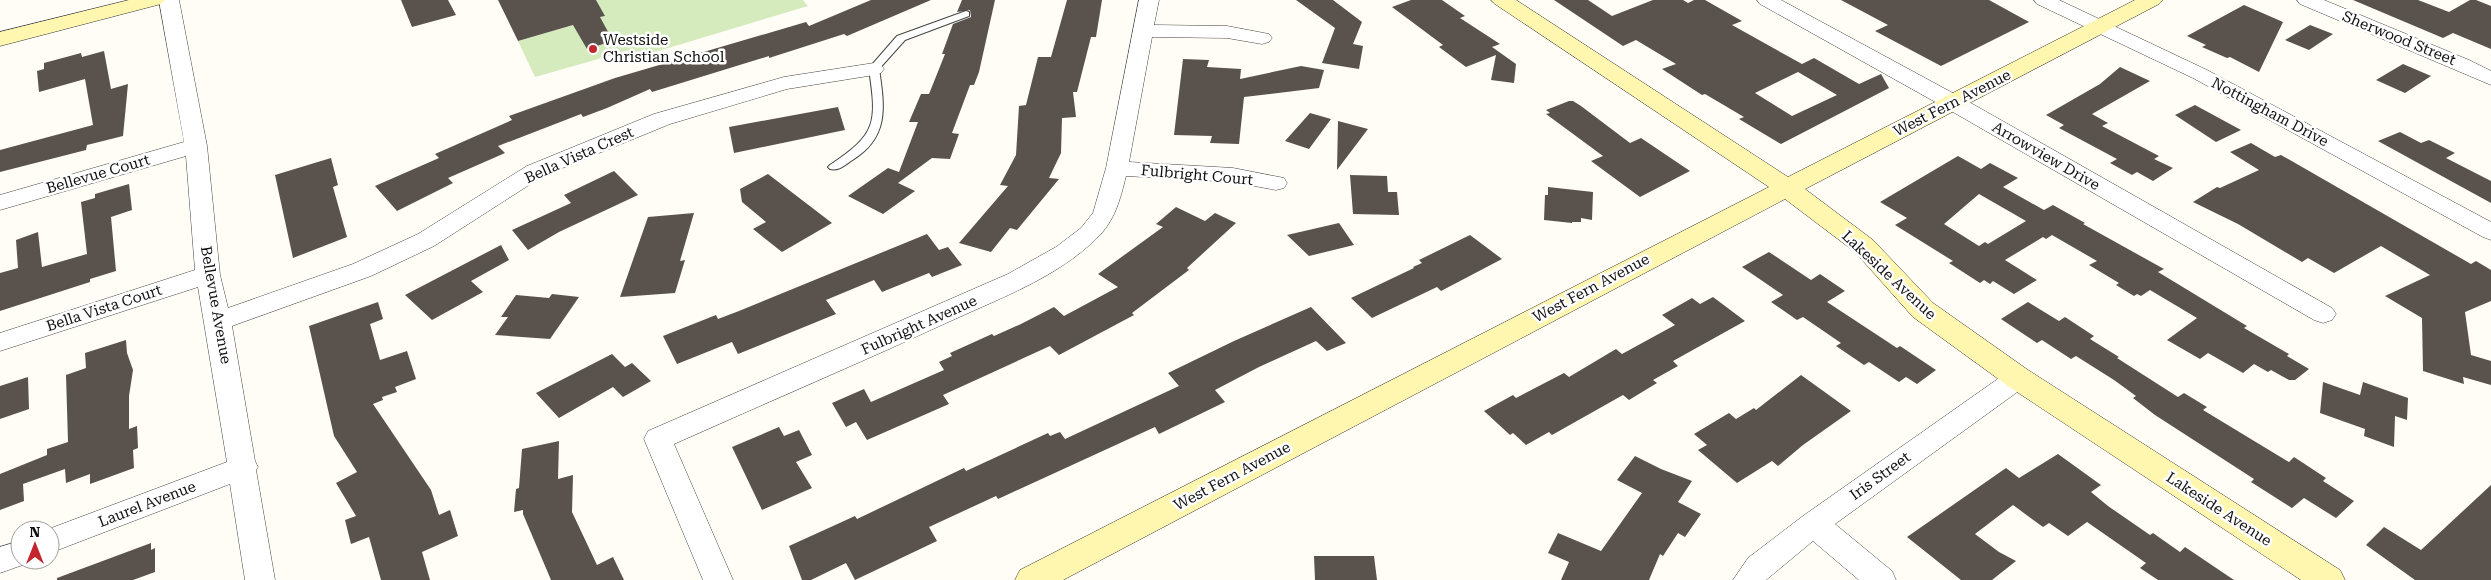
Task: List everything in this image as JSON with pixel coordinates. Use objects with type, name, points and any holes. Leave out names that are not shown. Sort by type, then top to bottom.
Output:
[{"type":"street","points":[[0,39],[154,0]]},
{"type":"street","name":"Bellevue Avenue","points":[[169,0],[196,146],[208,275],[244,467],[260,580]]},
{"type":"street","name":"Fulbright Avenue","points":[[718,580],[658,439],[924,323],[1017,280],[1065,253],[1089,233],[1104,215],[1117,168],[1145,31],[1149,0]]},
{"type":"street","name":"Lakeside Avenue","points":[[1502,0],[1786,187],[1864,246],[1923,310],[2018,378],[2328,580]]},
{"type":"street","name":"Arrowview Drive","points":[[1768,0],[1954,103],[2323,314]]},
{"type":"street","name":"Nottingham Drive","points":[[2044,0],[2200,74],[2491,232]]},
{"type":"street","name":"West Fern Avenue","points":[[1032,580],[1786,187],[1954,103],[2098,26],[2152,0]]},
{"type":"street","name":"Sherwood Street","points":[[2306,0],[2462,64],[2491,78]]},
{"type":"street","points":[[1145,31],[1227,32],[1262,38]]},
{"type":"street","name":"Bella Vista Crest","points":[[218,321],[362,270],[426,240],[535,170],[662,119],[784,82],[874,69]]},
{"type":"street","name":"Bellevue Court","points":[[0,202],[196,146]]},
{"type":"street","name":"Fulbright Court","points":[[1117,168],[1233,175],[1276,183]]},
{"type":"street","name":"Bella Vista Court","points":[[0,342],[208,275]]},
{"type":"street","name":"Iris Street","points":[[1748,580],[1759,567],[1813,524],[2018,378]]},
{"type":"street","name":"Laurel Avenue","points":[[60,537],[244,467]]},
{"type":"street","points":[[1813,524],[1881,580]]},
{"type":"lane","points":[[834,167],[863,148],[874,129],[879,106],[874,69],[902,38],[926,27],[966,14]]},
{"type":"green space","name":"Westside Christian School","points":[[596,0],[803,0],[808,6],[635,58],[630,50],[535,77],[518,41],[605,16]]},
{"type":"building","points":[[401,0],[448,0],[456,15],[412,27]]},
{"type":"building","name":"Westside Christian School","points":[[498,0],[596,0],[605,16],[600,17],[613,41],[587,49],[573,25],[518,41]]},
{"type":"building","points":[[871,0],[931,0],[847,36],[844,34],[652,92],[650,89],[583,117],[581,114],[498,146],[505,153],[448,178],[453,183],[397,211],[375,186],[439,158],[435,154],[512,120],[509,116],[615,78],[806,22],[809,26]]},
{"type":"building","points":[[962,0],[995,0],[979,72],[974,85],[970,85],[952,133],[959,134],[950,159],[932,158],[898,183],[915,191],[883,214],[848,196],[888,168],[899,172],[918,122],[909,122],[921,94],[929,94],[945,54],[942,54],[953,24],[971,17],[970,10],[957,12]]},
{"type":"building","points":[[1067,0],[1102,0],[1096,37],[1091,37],[1077,92],[1073,92],[1076,117],[1062,118],[1061,153],[1049,178],[1059,179],[1017,230],[1010,228],[991,252],[959,243],[1008,186],[1000,185],[1016,155],[1019,106],[1026,105],[1038,57],[1051,57]]},
{"type":"building","points":[[1296,0],[1333,0],[1362,22],[1353,44],[1363,46],[1359,69],[1322,63],[1335,28]]},
{"type":"building","points":[[1411,0],[1442,0],[1465,16],[1460,18],[1500,44],[1492,47],[1516,64],[1514,83],[1491,80],[1496,55],[1466,67],[1439,47],[1443,45],[1392,7]]},
{"type":"building","points":[[1554,0],[1588,0],[1612,16],[1653,0],[1683,0],[1688,3],[1694,0],[1705,0],[1742,21],[1732,25],[1802,64],[1814,58],[1859,84],[1881,74],[1889,88],[1781,144],[1739,119],[1744,117],[1705,94],[1702,95],[1662,69],[1676,64],[1636,40],[1623,46]],"holes":[[[1798,72],[1837,95],[1792,116],[1755,93]]]},
{"type":"building","points":[[1841,0],[1989,0],[2029,22],[1941,66],[1875,31],[1888,25]]},
{"type":"building","points":[[2353,0],[2418,0],[2449,12],[2470,0],[2476,0],[2491,6],[2491,49],[2453,33],[2443,38]]},
{"type":"building","points":[[2244,5],[2283,22],[2259,72],[2230,57],[2227,58],[2202,47],[2206,45],[2187,36]]},
{"type":"building","points":[[2310,25],[2333,34],[2309,50],[2285,40]]},
{"type":"building","points":[[104,51],[111,89],[128,84],[123,136],[87,145],[86,150],[0,172],[0,150],[93,125],[85,79],[39,92],[37,71],[44,69],[44,63],[81,53],[82,57]]},
{"type":"building","points":[[1183,59],[1209,60],[1207,67],[1241,69],[1240,79],[1301,66],[1324,70],[1319,88],[1244,97],[1239,144],[1210,143],[1212,136],[1174,135]]},
{"type":"building","points":[[2403,64],[2431,76],[2405,93],[2376,80]]},
{"type":"building","points":[[2120,67],[2150,81],[2092,114],[2108,123],[2102,126],[2159,156],[2154,159],[2173,168],[2153,181],[2137,172],[2132,175],[2110,163],[2117,159],[2059,128],[2064,125],[2046,115],[2100,84]]},
{"type":"building","points":[[1573,101],[1581,106],[1630,143],[1641,138],[1690,171],[1640,197],[1591,161],[1603,156],[1546,114],[1550,113],[1546,110]]},
{"type":"building","points":[[2195,105],[2241,130],[2216,142],[2175,115]]},
{"type":"building","points":[[838,107],[845,130],[734,153],[729,127]]},
{"type":"building","points":[[1310,113],[1331,119],[1309,149],[1285,141]]},
{"type":"building","points":[[1338,121],[1368,129],[1337,170]]},
{"type":"building","points":[[2400,132],[2421,143],[2429,140],[2455,153],[2446,158],[2491,181],[2491,203],[2378,141]]},
{"type":"building","points":[[2251,143],[2275,157],[2281,155],[2471,264],[2476,261],[2491,270],[2491,301],[2465,312],[2471,355],[2491,361],[2491,385],[2463,377],[2464,384],[2423,371],[2422,318],[2385,296],[2430,275],[2381,246],[2334,273],[2308,258],[2302,262],[2238,224],[2193,202],[2217,187],[2220,188],[2259,170],[2230,152]]},
{"type":"building","points":[[1958,156],[1981,169],[1990,163],[2018,178],[2003,187],[2044,210],[2053,205],[2164,269],[2158,272],[2247,326],[2244,328],[2289,354],[2287,356],[2309,369],[2295,380],[2289,380],[2271,370],[2268,372],[2254,364],[2243,373],[2208,353],[2200,359],[2167,340],[2197,318],[2150,290],[2141,296],[2137,294],[2134,296],[2116,285],[2119,283],[2089,265],[2097,261],[2052,235],[2046,239],[2043,237],[2005,260],[2037,280],[2014,294],[1993,281],[1990,284],[1984,280],[1980,283],[1949,263],[1953,261],[1895,225],[1907,218],[1880,202]],"holes":[[[1979,194],[2026,221],[1988,244],[1985,242],[1979,246],[1944,224]]]},
{"type":"building","points":[[331,158],[338,185],[333,187],[347,237],[293,258],[275,175]]},
{"type":"building","points":[[614,171],[638,195],[559,232],[528,250],[512,230],[571,203],[564,195]]},
{"type":"building","points":[[768,174],[832,223],[782,252],[753,229],[766,222],[742,202],[740,189]]},
{"type":"building","points":[[1350,175],[1387,176],[1388,192],[1397,192],[1399,215],[1353,214]]},
{"type":"building","points":[[129,184],[132,210],[111,217],[116,271],[90,279],[90,282],[0,311],[0,273],[18,268],[16,240],[38,232],[42,267],[87,254],[81,202],[95,198],[95,194]]},
{"type":"building","points":[[1548,187],[1593,192],[1592,220],[1581,218],[1581,222],[1572,223],[1544,220],[1545,195],[1548,195]]},
{"type":"building","points":[[1176,207],[1205,221],[1215,213],[1236,223],[1187,268],[1189,270],[1132,313],[1134,315],[1059,355],[1050,346],[943,395],[949,404],[867,440],[856,422],[846,427],[832,403],[864,389],[871,402],[944,370],[939,362],[952,356],[950,353],[992,334],[994,336],[1054,307],[1064,316],[1118,287],[1098,274],[1163,227],[1156,224]]},
{"type":"building","points":[[694,213],[680,261],[685,260],[675,293],[620,297],[648,217]]},
{"type":"building","points":[[1339,223],[1354,245],[1309,256],[1287,235]]},
{"type":"building","points":[[927,234],[939,250],[948,247],[962,265],[932,277],[929,273],[882,292],[874,280],[826,300],[836,314],[738,354],[732,342],[677,364],[663,336],[716,315],[718,319],[739,311]]},
{"type":"building","points":[[1470,235],[1502,259],[1441,291],[1437,287],[1372,318],[1351,298],[1414,268],[1422,263],[1419,260]]},
{"type":"building","points":[[501,245],[509,260],[471,281],[483,292],[432,320],[405,295]]},
{"type":"building","points":[[1769,252],[1811,280],[1820,274],[1845,291],[1827,302],[1897,348],[1900,346],[1936,370],[1917,384],[1906,377],[1899,382],[1869,362],[1864,365],[1836,346],[1841,343],[1803,317],[1797,320],[1771,302],[1783,295],[1742,267]]},
{"type":"building","points":[[552,294],[579,297],[550,339],[495,335],[508,317],[501,317],[516,295],[549,298]]},
{"type":"building","points":[[1713,297],[1745,321],[1673,361],[1678,366],[1653,380],[1657,383],[1629,400],[1623,395],[1552,435],[1549,432],[1526,445],[1513,433],[1510,435],[1484,411],[1513,395],[1516,398],[1564,373],[1569,377],[1616,349],[1622,354],[1675,325],[1662,315],[1692,298],[1700,304]]},
{"type":"building","points":[[378,302],[383,319],[370,324],[380,360],[407,351],[416,379],[395,387],[397,392],[382,397],[383,400],[373,404],[431,490],[439,515],[450,510],[458,536],[422,552],[430,580],[381,580],[369,537],[351,544],[345,520],[356,516],[336,483],[357,472],[334,436],[309,326]]},
{"type":"building","points":[[2028,302],[2059,321],[2065,317],[2094,336],[2090,339],[2178,397],[2184,393],[2207,407],[2203,410],[2289,462],[2294,457],[2326,478],[2323,481],[2354,501],[2336,518],[2304,498],[2292,508],[2251,482],[2254,479],[2155,415],[2133,398],[2136,396],[2114,380],[2076,356],[2071,359],[2042,340],[2037,343],[2001,319]]},
{"type":"building","points":[[1311,307],[1346,343],[1327,351],[1316,341],[1259,367],[1215,390],[1225,402],[1159,434],[1155,427],[998,499],[996,496],[929,527],[937,541],[855,580],[846,563],[811,580],[802,580],[789,546],[855,516],[857,519],[964,468],[966,471],[1048,433],[1050,436],[1060,432],[1065,439],[1179,386],[1168,373]]},
{"type":"building","points":[[126,340],[127,353],[133,370],[129,396],[129,429],[137,426],[138,448],[133,450],[134,468],[90,484],[90,474],[66,483],[65,469],[23,484],[24,501],[0,510],[0,474],[47,455],[47,449],[68,442],[66,375],[86,368],[85,353]]},
{"type":"building","points":[[612,354],[625,367],[632,363],[651,381],[623,397],[613,387],[559,418],[536,393]]},
{"type":"building","points":[[1801,375],[1851,411],[1803,445],[1778,466],[1772,461],[1737,483],[1698,450],[1707,445],[1694,434],[1729,413],[1736,419],[1754,408],[1756,410]]},
{"type":"building","points":[[28,377],[29,409],[0,419],[0,386]]},
{"type":"building","points":[[2323,382],[2360,395],[2363,382],[2408,398],[2407,420],[2395,416],[2394,447],[2364,436],[2365,429],[2320,413]]},
{"type":"building","points":[[779,427],[784,436],[799,430],[812,455],[796,462],[812,488],[762,510],[732,447]]},
{"type":"building","points":[[559,441],[558,479],[573,475],[572,512],[597,565],[613,557],[624,580],[551,580],[523,510],[514,512],[516,489],[519,488],[522,449]]},
{"type":"building","points":[[2058,454],[2101,485],[2091,492],[2108,506],[2150,535],[2153,533],[2180,552],[2185,547],[2234,580],[2158,580],[2140,568],[2146,563],[2087,522],[2068,536],[2049,523],[2043,527],[2013,505],[1975,534],[1999,552],[2016,561],[1992,580],[1961,580],[1907,537],[2006,468],[2019,478]]},
{"type":"building","points":[[1635,456],[1692,481],[1678,502],[1701,514],[1685,537],[1678,533],[1663,556],[1660,554],[1649,580],[1561,580],[1569,562],[1548,553],[1558,533],[1601,551],[1642,493],[1617,480]]},
{"type":"building","points":[[2491,485],[2491,580],[2415,580],[2366,545],[2384,527],[2421,550]]},
{"type":"building","points":[[151,543],[151,550],[155,548],[155,572],[133,580],[57,580],[57,578]]},
{"type":"building","points":[[1314,556],[1374,556],[1377,580],[1315,580]]},
{"type":"place","name":"Westside Christian School","points":[[593,49]]}]
